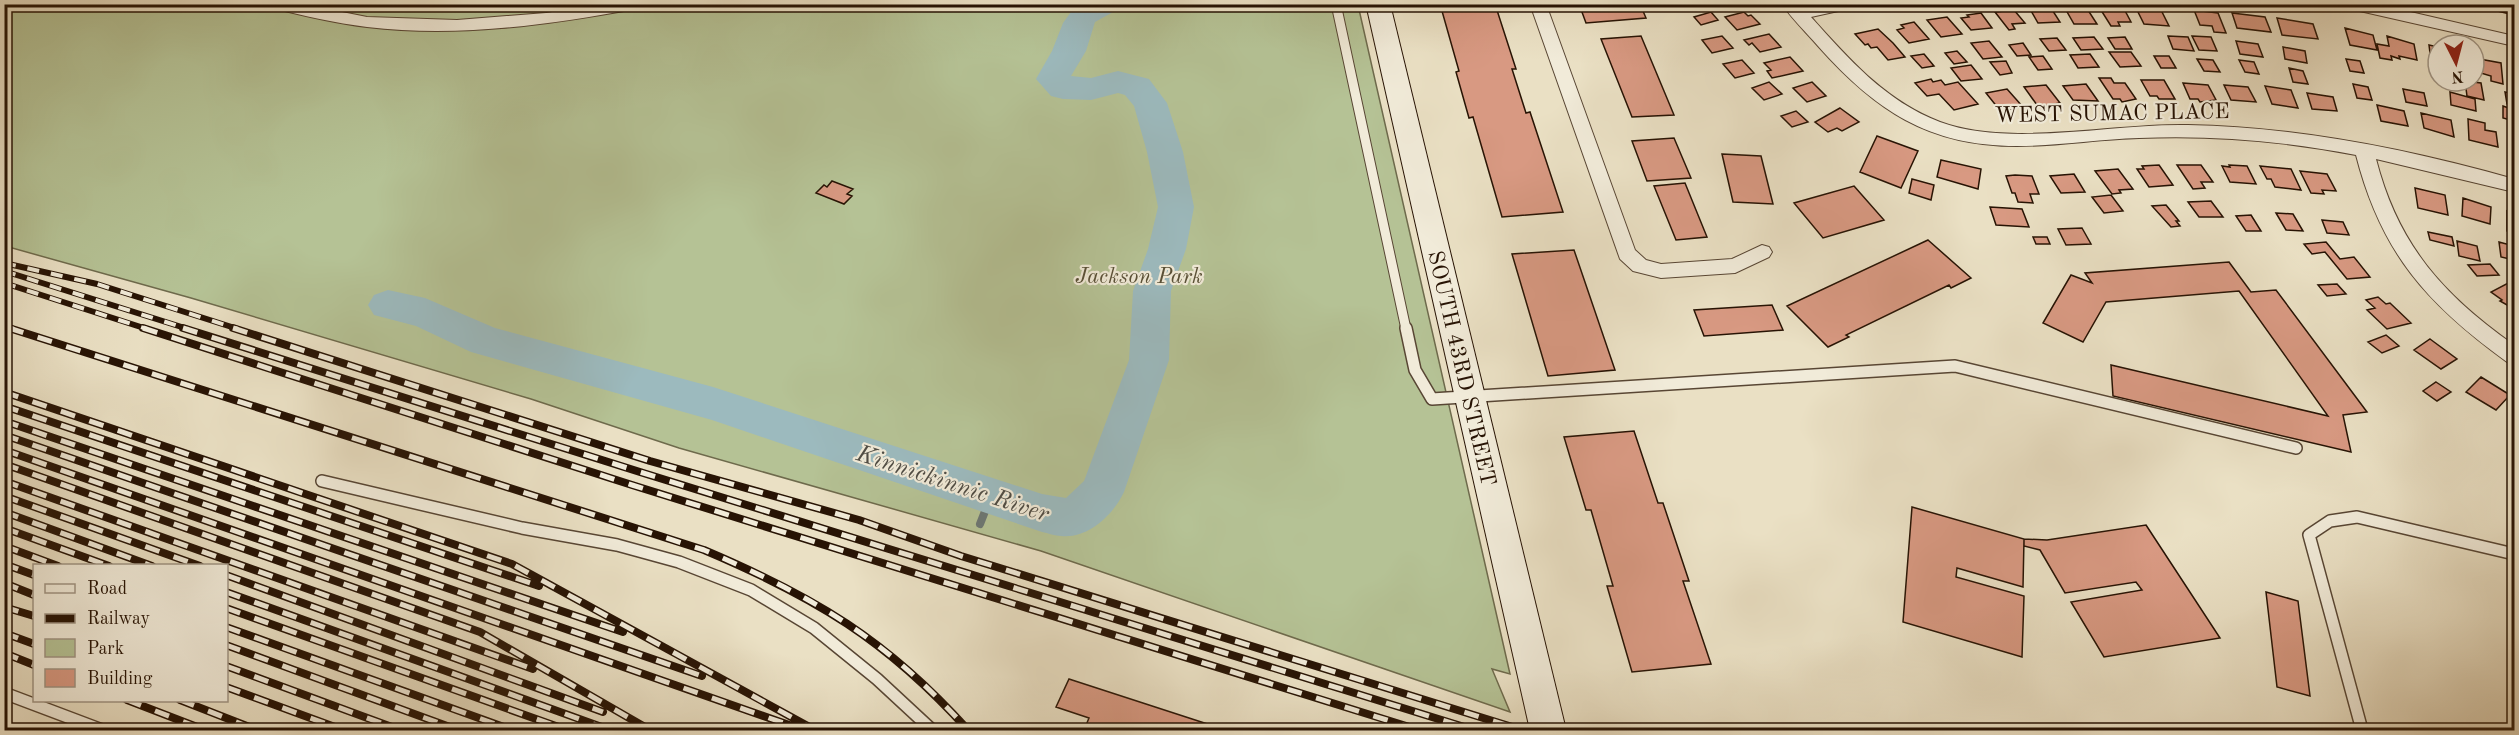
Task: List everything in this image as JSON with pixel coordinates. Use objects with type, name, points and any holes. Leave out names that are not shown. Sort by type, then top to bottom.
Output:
[{"type":"main road","name":"SOUTH 43RD STREET","points":[[1378,4],[1548,730]]},
{"type":"street","points":[[279,4],[356,22],[423,27],[494,25],[569,17],[635,4]]},
{"type":"street","points":[[1538,4],[1627,254],[1640,266],[1661,272],[1735,266],[1762,252]]},
{"type":"street","points":[[1794,9],[1846,4]]},
{"type":"street","points":[[2351,4],[2514,41]]},
{"type":"street","name":"WEST SUMAC PLACE","points":[[1794,9],[1860,82],[1908,115],[1950,131],[1999,140],[2037,141],[2128,132],[2222,132],[2285,138],[2364,149],[2514,185]]},
{"type":"street","points":[[2364,149],[2379,204],[2400,247],[2449,305],[2514,356]]},
{"type":"lane","points":[[1336,4],[1415,370],[1432,399],[1955,366],[2296,448]]},
{"type":"lane","points":[[322,481],[522,528],[617,545],[679,562],[741,586],[814,628],[877,679],[932,730]]},
{"type":"lane","points":[[2362,730],[2332,629],[2309,535],[2330,521],[2357,517],[2514,554]]},
{"type":"lane","points":[[4,693],[102,730]]},
{"type":"green space","name":"Jackson Park","points":[[4,5],[1358,5],[1510,674],[1492,669],[1510,712],[1041,551],[679,448],[531,399],[191,298],[5,246]]},
{"type":"building","points":[[1440,4],[1495,4],[1516,69],[1512,69],[1526,113],[1530,112],[1563,212],[1502,217],[1473,117],[1469,118],[1456,72],[1459,71]]},
{"type":"building","points":[[1579,4],[1640,4],[1646,18],[1586,23]]},
{"type":"building","points":[[2497,4],[2514,4],[2514,15],[2497,11]]},
{"type":"building","points":[[2035,6],[2051,8],[2060,22],[2038,23],[2030,9],[2037,9]]},
{"type":"building","points":[[2072,7],[2086,7],[2097,24],[2074,24],[2066,10],[2073,10]]},
{"type":"building","points":[[2099,7],[2123,7],[2131,22],[2118,22],[2120,26],[2111,26]]},
{"type":"building","points":[[2143,7],[2160,8],[2169,26],[2144,24],[2137,10],[2144,10]]},
{"type":"building","points":[[2014,10],[2025,23],[2012,24],[2015,29],[2009,30],[1995,12]]},
{"type":"building","points":[[2194,10],[2218,13],[2226,33],[2214,32],[2212,26],[2200,25]]},
{"type":"building","points":[[1711,12],[1718,20],[1701,25],[1694,17]]},
{"type":"building","points":[[1744,12],[1760,24],[1737,30],[1725,17]]},
{"type":"building","points":[[1981,13],[1992,28],[1971,30],[1961,18],[1969,17],[1967,15]]},
{"type":"building","points":[[2232,13],[2265,17],[2271,32],[2237,28]]},
{"type":"building","points":[[1947,17],[1962,34],[1941,37],[1927,20]]},
{"type":"building","points":[[2277,18],[2313,24],[2318,39],[2282,35]]},
{"type":"building","points":[[1914,22],[1929,39],[1909,43],[1897,30],[1904,28],[1901,25]]},
{"type":"building","points":[[2345,28],[2373,35],[2377,50],[2350,45]]},
{"type":"building","points":[[1878,29],[1905,57],[1888,60],[1877,47],[1871,48],[1868,44],[1865,45],[1855,34]]},
{"type":"building","points":[[1769,34],[1781,47],[1760,52],[1752,43],[1749,45],[1744,40]]},
{"type":"building","points":[[1641,36],[1674,115],[1632,117],[1601,39]]},
{"type":"building","points":[[1722,36],[1733,48],[1712,53],[1702,40]]},
{"type":"building","points":[[2168,36],[2188,37],[2194,51],[2173,49]]},
{"type":"building","points":[[2192,36],[2211,37],[2217,51],[2199,50]]},
{"type":"building","points":[[2387,36],[2414,44],[2417,60],[2399,56],[2400,59],[2391,56],[2392,60],[2380,58],[2377,44],[2389,46]]},
{"type":"building","points":[[2094,37],[2103,49],[2081,50],[2073,38]]},
{"type":"building","points":[[2125,37],[2132,49],[2115,49],[2108,38]]},
{"type":"building","points":[[2057,38],[2066,50],[2049,51],[2040,39]]},
{"type":"building","points":[[1989,41],[2002,57],[1983,59],[1971,43]]},
{"type":"building","points":[[2236,41],[2258,44],[2263,57],[2240,54]]},
{"type":"building","points":[[2023,43],[2031,55],[2017,56],[2009,45]]},
{"type":"building","points":[[2283,47],[2305,51],[2307,63],[2285,59]]},
{"type":"building","points":[[1957,51],[1967,62],[1954,64],[1945,53]]},
{"type":"building","points":[[2109,52],[2131,52],[2141,66],[2120,67]]},
{"type":"building","points":[[1924,54],[1934,66],[1922,68],[1911,56]]},
{"type":"building","points":[[2090,54],[2099,67],[2078,68],[2070,55]]},
{"type":"building","points":[[2043,56],[2052,69],[2038,70],[2029,57]]},
{"type":"building","points":[[2154,56],[2169,56],[2176,68],[2161,68]]},
{"type":"building","points":[[1790,57],[1803,71],[1772,78],[1767,71],[1771,70],[1764,63]]},
{"type":"building","points":[[2197,59],[2213,60],[2220,72],[2204,71]]},
{"type":"building","points":[[2346,59],[2360,61],[2364,73],[2350,71]]},
{"type":"building","points":[[1742,60],[1754,73],[1735,78],[1723,64]]},
{"type":"building","points":[[2239,60],[2254,62],[2259,74],[2245,72]]},
{"type":"building","points":[[2486,60],[2501,63],[2503,84],[2491,81],[2491,76],[2486,75]]},
{"type":"building","points":[[2006,61],[2012,73],[2000,75],[1990,62]]},
{"type":"building","points":[[1971,65],[1982,79],[1961,81],[1951,68]]},
{"type":"building","points":[[2289,68],[2303,71],[2308,84],[2293,82]]},
{"type":"building","points":[[2099,78],[2111,78],[2114,83],[2125,83],[2136,99],[2122,102],[2120,99],[2113,99]]},
{"type":"building","points":[[1931,79],[1933,82],[1941,80],[1945,85],[1958,82],[1978,104],[1954,110],[1939,94],[1927,96],[1915,83]]},
{"type":"building","points":[[2141,80],[2164,80],[2175,99],[2159,99],[2157,96],[2150,96]]},
{"type":"building","points":[[1769,82],[1782,94],[1764,100],[1752,88]]},
{"type":"building","points":[[1812,82],[1826,96],[1807,102],[1793,88]]},
{"type":"building","points":[[2183,83],[2208,85],[2216,100],[2200,102],[2198,99],[2190,99]]},
{"type":"building","points":[[2086,84],[2098,101],[2073,100],[2063,86]]},
{"type":"building","points":[[2353,84],[2368,87],[2372,100],[2357,98]]},
{"type":"building","points":[[2046,85],[2060,103],[2037,105],[2024,87]]},
{"type":"building","points":[[2224,85],[2248,87],[2256,102],[2231,100]]},
{"type":"building","points":[[2265,86],[2291,90],[2298,108],[2272,104]]},
{"type":"building","points":[[2007,89],[2023,107],[2008,110],[2006,107],[1998,108],[1986,93]]},
{"type":"building","points":[[2403,89],[2424,93],[2427,106],[2406,102]]},
{"type":"building","points":[[2505,92],[2514,94],[2514,106],[2507,104]]},
{"type":"building","points":[[2307,93],[2333,97],[2337,111],[2312,109]]},
{"type":"building","points":[[2450,93],[2454,93],[2475,99],[2476,111],[2451,105]]},
{"type":"building","points":[[2467,93],[2483,93],[2484,100],[2467,96]]},
{"type":"building","points":[[2377,105],[2404,111],[2408,126],[2381,121]]},
{"type":"building","points":[[2503,106],[2514,110],[2514,121],[2503,118]]},
{"type":"building","points":[[1840,108],[1859,122],[1842,131],[1837,128],[1828,132],[1815,122]]},
{"type":"building","points":[[1796,111],[1808,122],[1792,127],[1781,116]]},
{"type":"building","points":[[2421,113],[2451,120],[2454,137],[2424,128]]},
{"type":"building","points":[[2468,119],[2485,123],[2485,130],[2496,132],[2498,147],[2469,140]]},
{"type":"building","points":[[1877,136],[1918,151],[1901,188],[1860,172]]},
{"type":"building","points":[[1674,138],[1691,178],[1647,181],[1632,141]]},
{"type":"building","points":[[1722,154],[1761,156],[1773,204],[1733,202]]},
{"type":"building","points":[[1941,160],[1981,169],[1978,189],[1937,177]]},
{"type":"building","points":[[2159,165],[2173,185],[2149,187],[2137,169],[2144,169],[2142,166]]},
{"type":"building","points":[[2177,165],[2201,165],[2213,182],[2201,182],[2205,188],[2193,189]]},
{"type":"building","points":[[2229,165],[2247,166],[2256,184],[2230,182],[2222,166],[2230,167]]},
{"type":"building","points":[[2260,166],[2291,169],[2301,190],[2275,187],[2271,179],[2267,179]]},
{"type":"building","points":[[2118,169],[2133,189],[2119,190],[2121,193],[2112,194],[2095,171]]},
{"type":"building","points":[[2300,171],[2327,174],[2336,191],[2322,190],[2324,194],[2311,193]]},
{"type":"building","points":[[2074,174],[2085,192],[2061,193],[2050,176]]},
{"type":"building","points":[[2006,176],[2032,176],[2039,194],[2030,194],[2033,203],[2018,202],[2015,193],[2012,193]]},
{"type":"building","points":[[1912,179],[1934,185],[1931,200],[1909,193]]},
{"type":"building","points":[[832,181],[853,189],[847,194],[852,196],[844,204],[816,193]]},
{"type":"building","points":[[1685,183],[1707,237],[1676,240],[1654,186]]},
{"type":"building","points":[[1854,186],[1884,220],[1823,238],[1794,203]]},
{"type":"building","points":[[2415,188],[2445,195],[2448,215],[2418,208]]},
{"type":"building","points":[[2111,195],[2123,211],[2104,213],[2092,197]]},
{"type":"building","points":[[2463,198],[2491,207],[2490,224],[2462,216]]},
{"type":"building","points":[[2211,201],[2223,217],[2199,217],[2188,202]]},
{"type":"building","points":[[2166,205],[2179,221],[2176,221],[2180,226],[2171,227],[2152,206]]},
{"type":"building","points":[[1990,207],[2022,209],[2029,227],[1996,225]]},
{"type":"building","points":[[2507,211],[2514,214],[2514,234],[2507,231]]},
{"type":"building","points":[[2276,213],[2293,214],[2303,231],[2286,230]]},
{"type":"building","points":[[2251,215],[2261,231],[2246,231],[2236,216]]},
{"type":"building","points":[[2322,220],[2343,222],[2349,235],[2327,233]]},
{"type":"building","points":[[2082,228],[2091,244],[2066,245],[2058,229]]},
{"type":"building","points":[[2428,232],[2452,237],[2454,246],[2430,240]]},
{"type":"building","points":[[2033,237],[2047,237],[2050,244],[2036,244]]},
{"type":"building","points":[[1928,240],[1971,278],[1951,288],[1949,285],[1846,335],[1849,337],[1828,347],[1787,306]]},
{"type":"building","points":[[2457,241],[2477,246],[2480,261],[2459,256]]},
{"type":"building","points":[[2326,242],[2340,259],[2354,257],[2370,277],[2347,279],[2325,252],[2312,254],[2304,244]]},
{"type":"building","points":[[2499,242],[2514,246],[2514,260],[2501,257]]},
{"type":"building","points":[[1574,250],[1615,370],[1548,376],[1512,254]]},
{"type":"building","points":[[2229,262],[2251,292],[2276,290],[2367,412],[2343,415],[2351,452],[2113,396],[2111,365],[2328,416],[2239,291],[2106,302],[2083,342],[2043,323],[2071,275],[2092,283],[2085,273]]},
{"type":"building","points":[[2490,264],[2499,275],[2477,276],[2468,265]]},
{"type":"building","points":[[2514,280],[2514,309],[2500,301],[2502,300],[2491,292]]},
{"type":"building","points":[[2337,284],[2346,294],[2327,296],[2318,285]]},
{"type":"building","points":[[2378,297],[2386,304],[2390,303],[2411,323],[2387,329],[2367,310],[2375,308],[2366,300]]},
{"type":"building","points":[[1772,305],[1783,330],[1704,336],[1694,310]]},
{"type":"building","points":[[2386,335],[2399,346],[2382,353],[2368,342]]},
{"type":"building","points":[[2430,339],[2457,359],[2441,369],[2414,350]]},
{"type":"building","points":[[2481,377],[2510,395],[2496,410],[2466,392]]},
{"type":"building","points":[[2436,382],[2451,392],[2437,401],[2423,391]]},
{"type":"building","points":[[1634,431],[1658,503],[1663,503],[1689,581],[1683,581],[1711,664],[1632,672],[1607,586],[1613,586],[1591,510],[1586,510],[1564,437]]},
{"type":"building","points":[[1912,507],[2024,539],[2023,587],[1957,568],[1956,577],[2024,596],[2022,657],[1903,622]]},
{"type":"building","points":[[2146,525],[2220,638],[2104,657],[2071,602],[2142,590],[2136,582],[2065,593],[2040,550],[2024,546],[2024,539],[2047,540]]},
{"type":"building","points":[[2266,592],[2298,601],[2310,696],[2277,687]]},
{"type":"building","points":[[1069,679],[1226,730],[1084,730],[1089,718],[1056,707]]},
{"type":"waterway","name":"Kinnickinnic River","points":[[388,305],[425,313],[485,341],[713,404],[1042,513],[1062,518],[1078,515],[1102,492],[1149,360],[1152,291],[1167,249],[1176,207],[1165,152],[1150,103],[1137,87],[1118,82],[1091,89],[1063,88],[1053,79],[1069,51],[1082,17],[1104,4]]},
{"type":"waterway","points":[[980,524],[991,496]]},
{"type":"railway","points":[[4,263],[97,284],[238,329]]},
{"type":"railway","points":[[4,271],[188,329]]},
{"type":"railway","points":[[4,283],[147,329]]},
{"type":"railway","points":[[4,326],[14,329]]},
{"type":"railway","points":[[9,328],[704,550],[781,585],[847,624],[908,671],[968,730]]},
{"type":"railway","points":[[143,328],[632,485],[1419,730]]},
{"type":"railway","points":[[183,328],[1474,730]]},
{"type":"railway","points":[[233,328],[650,461],[859,520],[961,556],[1522,730]]},
{"type":"railway","points":[[4,392],[512,564],[815,730]]},
{"type":"railway","points":[[4,406],[539,586]]},
{"type":"railway","points":[[4,421],[623,632]]},
{"type":"railway","points":[[4,435],[702,676]]},
{"type":"railway","points":[[4,450],[792,726]]},
{"type":"railway","points":[[4,464],[480,632],[650,730]]},
{"type":"railway","points":[[4,481],[533,669]]},
{"type":"railway","points":[[4,496],[194,564]]},
{"type":"railway","points":[[4,512],[147,564]]},
{"type":"railway","points":[[4,528],[103,564]]},
{"type":"railway","points":[[4,546],[53,564]]},
{"type":"railway","points":[[4,564],[33,575]]},
{"type":"railway","points":[[228,576],[603,712]]},
{"type":"railway","points":[[4,583],[33,595]]},
{"type":"railway","points":[[228,593],[610,730]]},
{"type":"railway","points":[[4,607],[33,616]]},
{"type":"railway","points":[[228,609],[567,730]]},
{"type":"railway","points":[[228,628],[512,730]]},
{"type":"railway","points":[[4,633],[33,644]]},
{"type":"railway","points":[[228,646],[458,730]]},
{"type":"railway","points":[[4,653],[33,665]]},
{"type":"railway","points":[[228,667],[400,730]]},
{"type":"railway","points":[[228,688],[343,730]]},
{"type":"railway","points":[[132,702],[205,730]]},
{"type":"railway","points":[[185,702],[257,730]]}]
